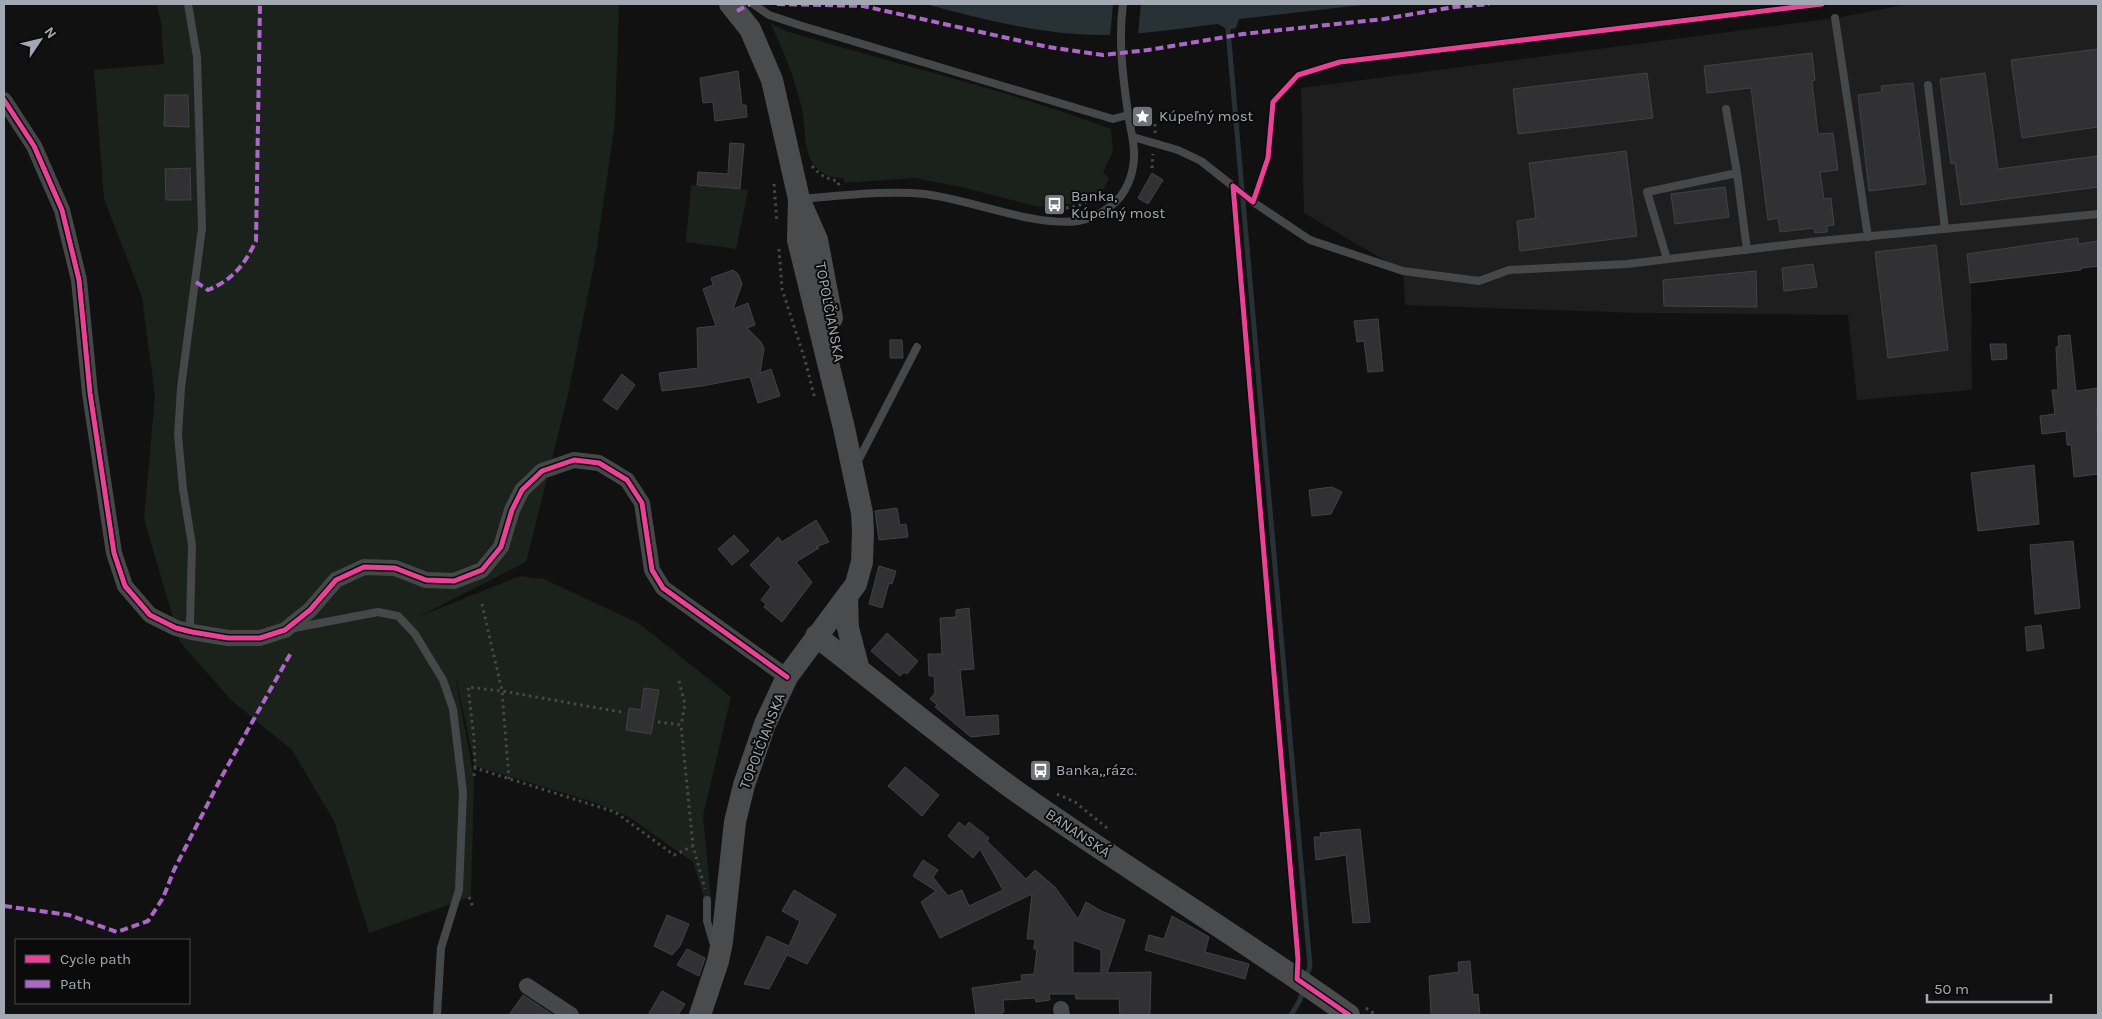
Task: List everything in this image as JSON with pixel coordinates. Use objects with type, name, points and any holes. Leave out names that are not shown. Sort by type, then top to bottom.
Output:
[{"type":"main road","name":"TOPOĽČIANSKA","points":[[700,1015],[718,961],[722,942],[735,822],[744,785],[765,724],[787,677],[856,584],[862,562],[863,532],[862,512],[844,428],[840,362],[817,240],[798,199],[772,80],[750,29],[730,4]]},
{"type":"main road","points":[[847,598],[848,628],[859,670]]},
{"type":"main road","name":"BANANSKÁ","points":[[816,636],[1010,787],[1086,840],[1298,969],[1318,993],[1350,1015]]},
{"type":"street","points":[[4,100],[34,146],[64,219],[79,280],[90,393],[114,553],[125,586],[150,615],[176,628],[192,632],[228,638],[260,638],[285,630],[310,610],[336,580],[364,567],[395,568],[426,580],[454,581],[482,570],[501,547],[512,510],[522,490],[542,471],[574,460],[599,463],[627,480],[642,503],[652,570],[663,588],[787,677]]},
{"type":"street","points":[[527,986],[572,1015]]},
{"type":"lane","points":[[188,4],[197,57],[202,228],[181,388],[178,435],[182,489],[192,545],[190,624],[192,632]]},
{"type":"lane","points":[[753,4],[769,15],[798,25],[1075,108],[1113,119],[1128,115]]},
{"type":"lane","points":[[798,199],[886,192],[925,194],[962,200],[1049,221],[1078,221],[1097,215],[1123,194],[1127,188],[1134,159],[1121,39],[1123,4]]},
{"type":"lane","points":[[1836,18],[1868,237]]},
{"type":"lane","points":[[1928,85],[1945,229]]},
{"type":"lane","points":[[1726,109],[1747,250]]},
{"type":"lane","points":[[1133,136],[1178,150],[1201,161],[1253,202],[1310,240],[1403,271],[1479,281],[1509,270],[1627,264],[2098,214]]},
{"type":"lane","points":[[1666,259],[1647,192],[1737,173]]},
{"type":"lane","points":[[853,469],[917,347]]},
{"type":"lane","points":[[285,630],[378,612],[398,616],[415,634],[442,680],[453,709],[462,792],[459,890],[441,948],[437,1015]]},
{"type":"lane","points":[[707,900],[707,921],[718,961]]},
{"type":"path","points":[[1794,7],[1803,4]]},
{"type":"path","points":[[1233,186],[1298,969]]},
{"type":"path","points":[[482,604],[502,691],[509,779]]},
{"type":"path","points":[[678,681],[685,704],[680,725],[693,846],[707,900]]},
{"type":"path","points":[[474,777],[474,739],[468,687],[502,691],[621,712]]},
{"type":"path","points":[[658,722],[680,725]]},
{"type":"path","points":[[475,768],[615,812],[674,855],[693,846]]},
{"type":"path","points":[[466,891],[473,907]]},
{"type":"shaded area","points":[[156,4],[619,4],[615,122],[595,260],[568,394],[526,562],[418,617],[520,576],[544,579],[640,624],[731,697],[703,816],[711,900],[704,898],[693,862],[629,817],[596,803],[475,766],[457,682],[442,658],[456,681],[474,778],[471,897],[369,933],[334,821],[292,750],[232,701],[180,642],[144,519],[155,396],[142,297],[104,199],[94,70],[164,64],[161,21]]},
{"type":"shaded area","points":[[926,4],[1371,4],[1239,19],[1236,28],[1228,30],[1218,24],[1147,33],[1083,35],[1014,26]]},
{"type":"shaded area","points":[[1909,4],[2098,4],[2098,267],[1971,283],[1972,390],[1857,400],[1848,315],[1636,313],[1405,305],[1403,271],[1304,213],[1301,88],[1835,18]]},
{"type":"shaded area","points":[[770,23],[786,31],[1031,101],[1111,129],[1113,151],[1103,173],[1109,178],[1102,192],[1078,203],[1038,207],[966,188],[915,178],[845,183],[843,178],[826,175],[816,167],[810,157],[806,145],[802,110],[796,87]]},
{"type":"shaded area","points":[[691,185],[748,190],[736,249],[686,242]]},
{"type":"pier","points":[[1113,4],[1141,4],[1138,35],[1110,37]]},
{"type":"building","points":[[2098,49],[2098,127],[2022,138],[2011,60]]},
{"type":"building","points":[[1812,53],[1815,80],[1812,81],[1818,134],[1833,133],[1838,170],[1820,172],[1824,199],[1831,198],[1834,225],[1827,226],[1827,232],[1815,233],[1814,228],[1780,232],[1778,218],[1768,220],[1751,88],[1707,93],[1704,66]]},
{"type":"building","points":[[738,71],[742,105],[746,105],[747,117],[715,121],[713,102],[703,103],[700,78]]},
{"type":"building","points":[[1647,73],[1653,118],[1518,134],[1513,89]]},
{"type":"building","points":[[1985,73],[1998,169],[2098,156],[2098,187],[1961,205],[1955,163],[1951,164],[1940,79]]},
{"type":"building","points":[[1913,83],[1926,184],[1869,191],[1858,95],[1882,92],[1881,86]]},
{"type":"building","points":[[165,95],[188,95],[189,127],[164,126]]},
{"type":"building","points":[[730,143],[744,144],[740,189],[697,185],[698,172],[728,174]]},
{"type":"building","points":[[1626,151],[1637,236],[1520,251],[1517,221],[1536,218],[1529,163]]},
{"type":"building","points":[[190,168],[191,200],[166,200],[165,169]]},
{"type":"building","points":[[1152,173],[1163,180],[1148,204],[1138,198]]},
{"type":"building","points":[[1725,187],[1729,217],[1675,224],[1671,194]]},
{"type":"building","points":[[2078,238],[2078,244],[2098,241],[2098,266],[2081,268],[2081,270],[1970,283],[1967,254]]},
{"type":"building","points":[[1936,245],[1948,350],[1888,358],[1875,252]]},
{"type":"building","points":[[1813,264],[1817,287],[1784,291],[1782,268]]},
{"type":"building","points":[[733,270],[738,274],[742,284],[733,309],[748,303],[755,325],[747,328],[761,342],[764,349],[760,373],[771,369],[780,396],[758,403],[750,377],[662,391],[659,373],[698,368],[697,328],[716,326],[703,289],[713,285],[711,278]]},
{"type":"building","points":[[1756,271],[1757,307],[1664,306],[1663,280]]},
{"type":"building","points":[[1378,319],[1383,371],[1368,372],[1364,341],[1357,342],[1354,321]]},
{"type":"building","points":[[2070,335],[2076,391],[2098,388],[2098,474],[2074,477],[2071,445],[2067,445],[2066,431],[2042,434],[2040,416],[2055,414],[2052,390],[2058,390],[2056,347],[2059,347],[2058,336]]},
{"type":"building","points":[[890,340],[902,340],[903,358],[890,358]]},
{"type":"building","points":[[1990,344],[2006,344],[2007,359],[1992,360]]},
{"type":"building","points":[[622,374],[635,385],[617,410],[603,400]]},
{"type":"building","points":[[2034,465],[2039,524],[1978,531],[1971,473]]},
{"type":"building","points":[[1332,487],[1342,492],[1331,514],[1312,516],[1309,490]]},
{"type":"building","points":[[897,508],[900,525],[906,524],[908,537],[879,540],[875,511]]},
{"type":"building","points":[[816,520],[829,542],[816,547],[819,548],[796,562],[812,582],[782,622],[764,607],[766,604],[761,600],[771,587],[750,565],[778,537],[782,542]]},
{"type":"building","points":[[734,535],[749,551],[732,565],[718,549]]},
{"type":"building","points":[[2073,541],[2080,608],[2035,614],[2030,545]]},
{"type":"building","points":[[879,566],[896,571],[892,584],[889,583],[882,608],[869,604]]},
{"type":"building","points":[[969,608],[974,669],[960,670],[965,717],[998,715],[999,734],[971,737],[935,707],[937,705],[930,699],[935,693],[934,676],[929,676],[928,654],[942,654],[940,618],[956,617],[956,610]]},
{"type":"building","points":[[2041,625],[2044,648],[2027,651],[2025,627]]},
{"type":"building","points":[[887,633],[918,661],[907,674],[904,672],[900,676],[871,651]]},
{"type":"building","points":[[644,688],[659,690],[651,734],[626,730],[629,708],[641,710]]},
{"type":"building","points":[[905,767],[939,795],[922,816],[888,786]]},
{"type":"building","points":[[959,822],[965,827],[969,822],[989,838],[987,841],[1026,879],[1035,870],[1055,887],[1078,919],[1086,902],[1101,911],[1125,920],[1107,973],[1151,972],[1150,1015],[1120,1015],[1119,999],[1076,999],[1075,994],[1049,994],[1050,1000],[1036,1002],[1035,998],[1003,1000],[1004,1012],[1001,1013],[1002,1015],[976,1015],[972,988],[1022,981],[1021,975],[1034,974],[1037,949],[1034,949],[1035,939],[1027,939],[1032,894],[940,938],[921,902],[936,891],[913,876],[923,860],[938,870],[933,877],[948,896],[962,890],[969,906],[1003,890],[980,849],[973,858],[948,836]],"holes":[[[1073,940],[1101,950],[1101,973],[1073,973]]]},
{"type":"building","points":[[1360,829],[1370,922],[1353,923],[1346,855],[1316,860],[1314,837],[1321,837],[1320,833]]},
{"type":"building","points":[[794,890],[836,915],[807,964],[787,955],[769,989],[744,984],[767,936],[789,946],[800,921],[782,911]]},
{"type":"building","points":[[667,915],[689,924],[680,946],[672,955],[654,946]]},
{"type":"building","points":[[1172,916],[1209,937],[1205,952],[1249,964],[1245,979],[1145,950],[1149,935],[1164,939]]},
{"type":"building","points":[[687,949],[705,958],[699,976],[677,965]]},
{"type":"building","points":[[1470,961],[1473,995],[1478,994],[1480,1015],[1431,1015],[1429,976],[1459,972],[1458,962]]},
{"type":"building","points":[[662,991],[685,1004],[678,1015],[648,1015]]},
{"type":"building","points":[[523,995],[553,1015],[509,1015]]},
{"type":"waterway","points":[[1228,30],[1310,966],[1306,978]]},
{"type":"waterway","points":[[1291,1015],[1300,1000],[1303,989]]},
{"type":"marked path","points":[[196,282],[208,290],[225,281],[242,264],[256,241],[260,4]]},
{"type":"marked path","points":[[737,11],[750,4]]},
{"type":"marked path","points":[[777,4],[863,6],[1048,47],[1103,55],[1148,50],[1243,34],[1384,19],[1454,7],[1489,4]]},
{"type":"marked path","points":[[4,906],[69,915],[117,932],[148,921],[163,898],[174,870],[222,776],[292,651]]},
{"type":"cycle path","points":[[1233,186],[1253,202],[1268,158],[1273,102],[1298,75],[1340,62],[1822,4]]},
{"type":"cycle path","points":[[4,100],[34,146],[62,210],[79,280],[90,393],[114,553],[125,586],[150,615],[176,628],[192,632],[228,638],[260,638],[285,630],[310,610],[336,580],[364,567],[395,568],[426,580],[454,581],[482,570],[501,547],[512,510],[522,490],[542,471],[574,460],[599,463],[627,480],[642,503],[652,570],[663,588],[787,677]]},
{"type":"cycle path","points":[[1233,186],[1298,959],[1297,979],[1349,1015]]},
{"type":"place","name":"Kúpeľný most","points":[[1143,116]]},
{"type":"place","name":"Banka, Kúpeľný most","points":[[1055,205]]},
{"type":"place","name":"Banka,,rázc.","points":[[1040,770]]}]
